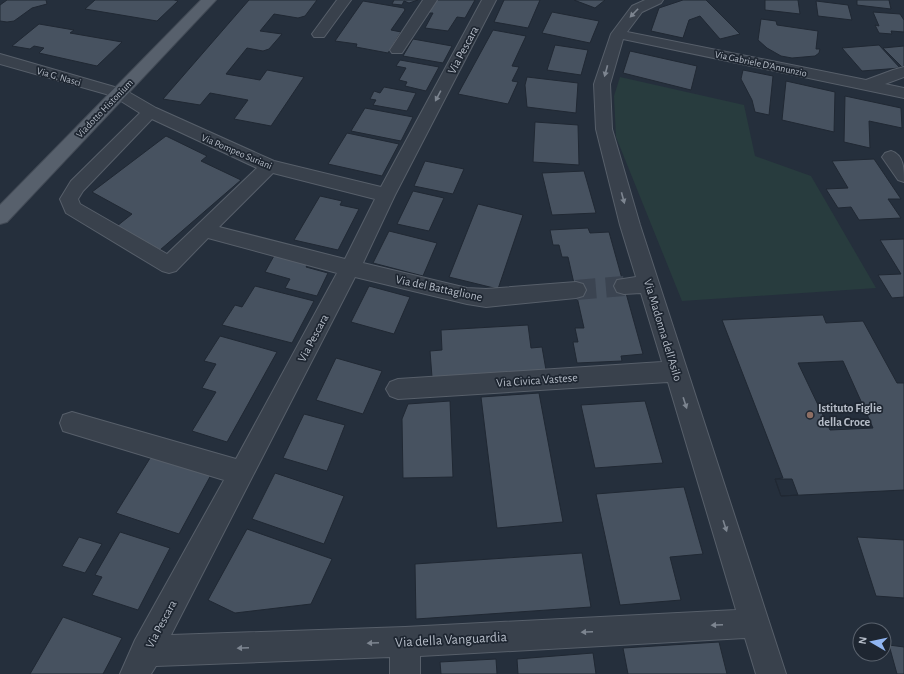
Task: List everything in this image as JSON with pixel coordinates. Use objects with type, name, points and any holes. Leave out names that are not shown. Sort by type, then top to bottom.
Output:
[{"type":"main road","name":"Viadotto Histonium","points":[[0,217],[209,0]]},
{"type":"street","points":[[319,34],[344,0]]},
{"type":"street","points":[[396,50],[430,0]]},
{"type":"street","name":"Via Pescara","points":[[140,663],[350,268],[386,195],[489,0]]},
{"type":"street","name":"Via Madonna dell'Asilo","points":[[656,0],[637,9],[618,34],[602,84],[604,129],[648,284],[771,674]]},
{"type":"street","name":"Via Gabriele D'Annunzio","points":[[618,34],[904,93]]},
{"type":"street","name":"Via G. Nasci","points":[[0,59],[119,93]]},
{"type":"street","points":[[869,85],[904,72]]},
{"type":"street","name":"Via Pompeo Suriani","points":[[119,93],[150,112],[269,166],[386,195]]},
{"type":"street","points":[[150,112],[77,186],[69,199],[73,208],[169,265],[269,166]]},
{"type":"street","points":[[891,157],[904,176]]},
{"type":"street","name":"Via del Battaglione","points":[[204,230],[350,268],[468,296],[486,298],[576,290]]},
{"type":"street","points":[[624,286],[648,284]]},
{"type":"street","name":"Via Civica Vastese","points":[[398,389],[675,370]]},
{"type":"street","points":[[72,423],[242,473]]},
{"type":"street","name":"Via della Vanguardia","points":[[140,663],[405,642],[756,623]]},
{"type":"street","points":[[405,642],[405,674]]},
{"type":"green space","points":[[620,77],[744,105],[755,156],[811,176],[876,288],[682,301],[616,137],[614,96]]},
{"type":"building","points":[[7,0],[46,0],[47,4],[32,8],[14,21],[0,21],[0,5]]},
{"type":"building","points":[[95,0],[178,1],[157,21],[85,9]]},
{"type":"building","points":[[249,0],[317,0],[305,16],[298,18],[274,14],[260,31],[282,34],[269,49],[263,51],[247,48],[226,74],[260,80],[267,70],[304,77],[271,126],[234,119],[248,100],[210,93],[200,105],[163,99]]},
{"type":"building","points":[[394,0],[418,0],[409,3],[404,1],[402,5],[392,4]]},
{"type":"building","points":[[435,0],[475,0],[465,18],[457,17],[448,31],[425,28],[433,13],[427,13]]},
{"type":"building","points":[[504,0],[540,0],[528,28],[494,22]]},
{"type":"building","points":[[574,0],[605,0],[595,8]]},
{"type":"building","points":[[683,0],[706,0],[740,34],[720,39],[700,16],[689,20],[683,38],[651,31],[659,8]]},
{"type":"building","points":[[765,0],[798,0],[800,14],[765,10]]},
{"type":"building","points":[[857,0],[889,0],[891,9],[857,5]]},
{"type":"building","points":[[363,1],[404,8],[405,10],[391,30],[401,32],[388,53],[356,47],[357,44],[335,41]]},
{"type":"building","points":[[816,1],[848,5],[852,20],[818,16]]},
{"type":"building","points":[[552,12],[599,21],[590,43],[542,33]]},
{"type":"building","points":[[873,12],[900,14],[904,20],[904,32],[891,31],[892,34],[879,33],[875,25],[879,26]]},
{"type":"building","points":[[761,19],[776,21],[777,25],[818,31],[816,49],[820,49],[819,53],[815,56],[792,58],[781,56],[767,48],[758,40]]},
{"type":"building","points":[[39,24],[74,30],[70,33],[122,42],[97,66],[39,53],[44,48],[34,46],[30,49],[12,46]]},
{"type":"building","points":[[493,30],[526,36],[512,66],[519,67],[512,81],[518,82],[508,104],[458,94]]},
{"type":"building","points":[[413,39],[452,46],[443,63],[403,56]]},
{"type":"building","points":[[555,45],[588,50],[581,75],[547,70]]},
{"type":"building","points":[[879,45],[900,68],[862,71],[842,48]]},
{"type":"building","points":[[904,46],[904,67],[902,67],[883,48]]},
{"type":"building","points":[[630,51],[697,66],[691,90],[623,73]]},
{"type":"building","points":[[400,60],[439,67],[426,91],[405,86],[407,82],[399,80],[406,68],[396,66]]},
{"type":"building","points":[[743,70],[773,76],[769,115],[755,112],[752,100],[741,79]]},
{"type":"building","points":[[527,77],[578,83],[576,113],[527,107],[525,85]]},
{"type":"building","points":[[786,81],[835,92],[834,132],[782,120]]},
{"type":"building","points":[[384,87],[416,93],[407,111],[373,105],[376,100],[370,99],[374,91],[380,93]]},
{"type":"building","points":[[845,96],[901,108],[902,128],[869,121],[870,148],[844,142]]},
{"type":"building","points":[[365,108],[413,117],[401,141],[351,131]]},
{"type":"building","points":[[535,122],[578,125],[579,165],[533,162]]},
{"type":"building","points":[[347,133],[399,144],[382,176],[328,164]]},
{"type":"building","points":[[166,136],[207,156],[201,161],[241,180],[160,250],[117,226],[132,214],[92,192]]},
{"type":"building","points":[[874,159],[901,199],[888,199],[901,218],[859,220],[851,207],[838,208],[826,189],[848,188],[832,161]]},
{"type":"building","points":[[425,161],[464,169],[453,194],[414,186]]},
{"type":"building","points":[[584,171],[596,213],[552,215],[542,173]]},
{"type":"building","points":[[413,191],[444,198],[429,231],[397,224]]},
{"type":"building","points":[[320,196],[342,201],[340,205],[359,209],[338,250],[294,240]]},
{"type":"building","points":[[478,204],[523,215],[498,289],[449,277]]},
{"type":"building","points":[[588,228],[590,233],[609,232],[643,354],[621,356],[622,361],[577,363],[573,342],[578,342],[575,328],[584,328],[568,257],[562,257],[559,245],[553,245],[550,230]]},
{"type":"building","points":[[389,231],[437,243],[423,276],[373,263]]},
{"type":"building","points":[[904,239],[904,297],[892,298],[878,275],[901,274],[880,240]]},
{"type":"building","points":[[275,254],[309,262],[306,267],[328,273],[317,296],[285,288],[290,279],[265,272]]},
{"type":"building","points":[[255,286],[314,301],[292,343],[222,325],[235,305],[242,307]]},
{"type":"building","points":[[369,286],[410,297],[394,334],[351,322]]},
{"type":"building","points":[[823,315],[826,323],[863,321],[897,383],[904,383],[904,490],[781,496],[775,479],[783,478],[722,320]],"holes":[[[843,361],[873,428],[830,430],[798,363]]]},
{"type":"building","points":[[528,325],[531,348],[542,347],[546,370],[432,377],[430,351],[442,350],[441,330]]},
{"type":"building","points":[[220,336],[277,352],[227,442],[192,431],[216,392],[202,388],[216,364],[204,361]]},
{"type":"building","points":[[336,358],[382,371],[363,414],[316,400]]},
{"type":"building","points":[[539,393],[563,522],[497,528],[481,397]]},
{"type":"building","points":[[450,401],[453,477],[403,478],[402,419],[408,404]]},
{"type":"building","points":[[645,401],[663,463],[595,468],[581,405]]},
{"type":"building","points":[[304,414],[345,425],[327,471],[283,458]]},
{"type":"building","points":[[152,455],[212,473],[179,534],[116,513]]},
{"type":"building","points":[[275,473],[344,496],[324,544],[252,519]]},
{"type":"building","points":[[775,479],[792,479],[798,495],[781,496]]},
{"type":"building","points":[[684,487],[703,554],[670,557],[681,600],[620,605],[596,494]]},
{"type":"building","points":[[247,529],[332,559],[311,604],[235,613],[208,600]]},
{"type":"building","points":[[120,532],[170,548],[138,610],[92,595],[102,577],[95,575]]},
{"type":"building","points":[[79,537],[102,544],[85,573],[62,566]]},
{"type":"building","points":[[857,537],[904,540],[904,598],[876,596]]},
{"type":"building","points":[[582,553],[591,607],[416,619],[415,564]]},
{"type":"building","points":[[63,617],[122,638],[103,674],[30,674]]},
{"type":"building","points":[[719,642],[727,674],[628,674],[623,648]]},
{"type":"building","points":[[892,645],[904,647],[904,674],[897,674],[892,656]]},
{"type":"building","points":[[593,653],[596,674],[518,674],[517,659]]},
{"type":"building","points":[[496,659],[497,674],[441,674],[440,662]]},
{"type":"tunnel","points":[[576,290],[624,286]]},
{"type":"place","name":"Istituto Figlie della Croce","points":[[810,415]]}]
